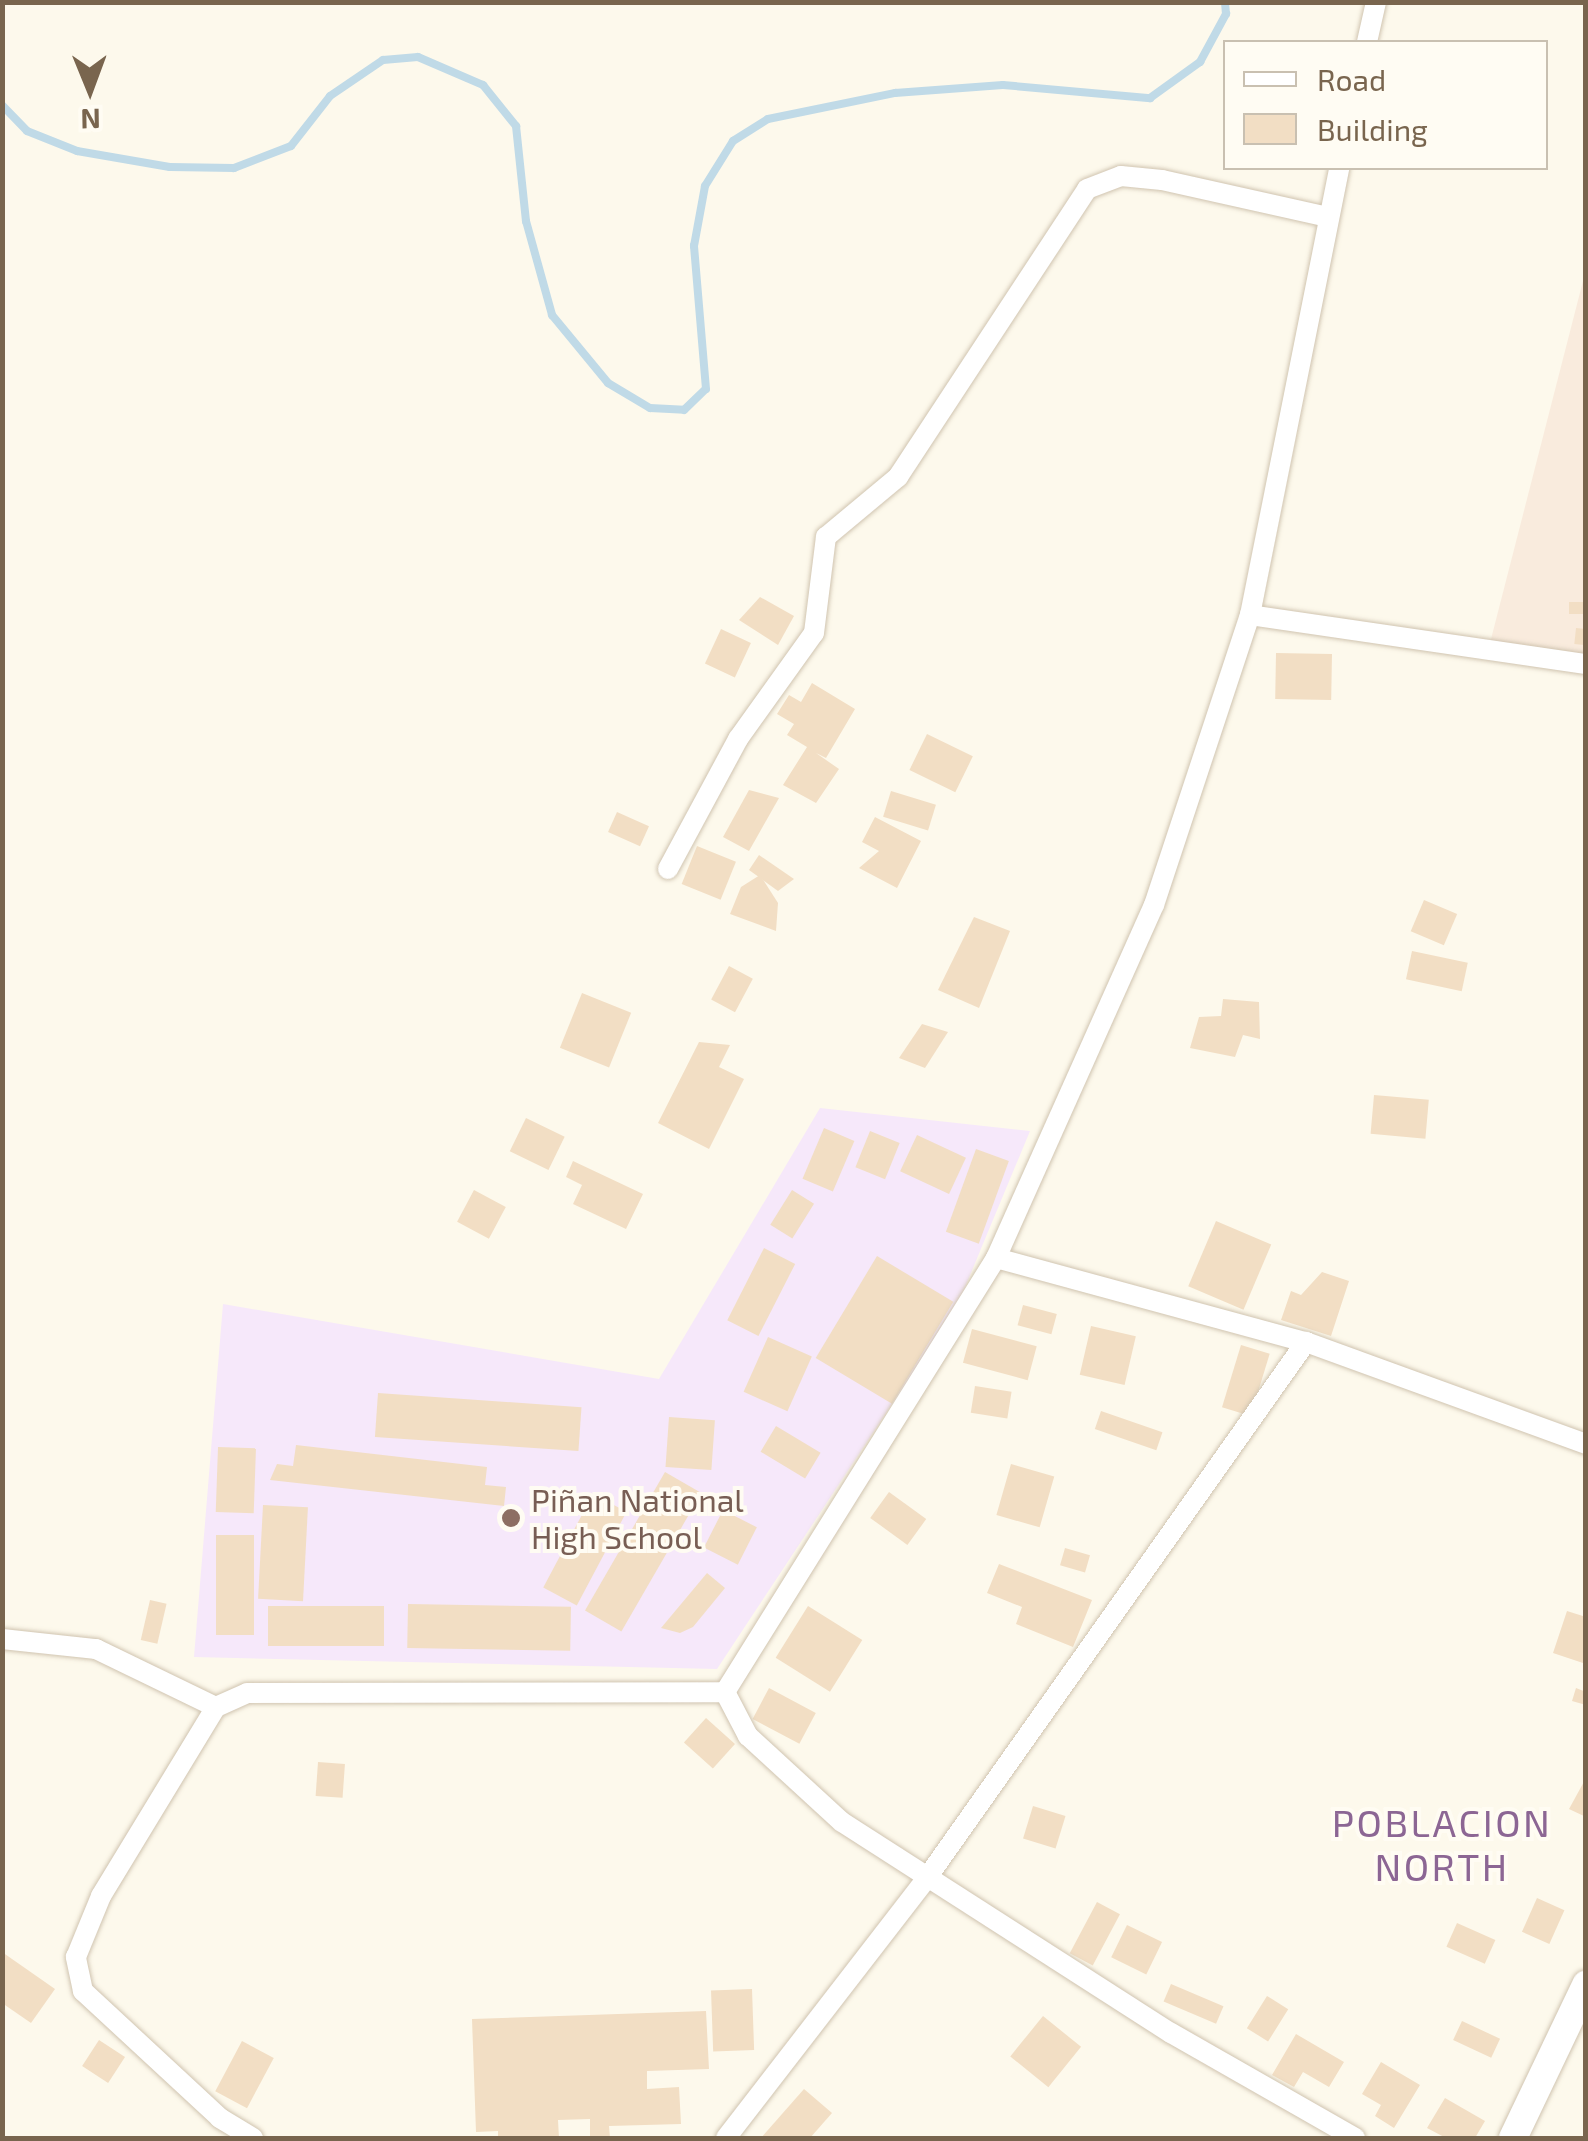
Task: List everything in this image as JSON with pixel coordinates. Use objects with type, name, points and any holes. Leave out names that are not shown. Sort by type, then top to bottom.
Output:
[{"type":"main road","points":[[1513,2138],[1586,1985]]},
{"type":"street","points":[[1367,40],[1376,2]]},
{"type":"street","points":[[725,1692],[996,1258],[1173,858],[1250,615],[1339,170]]},
{"type":"street","points":[[668,870],[738,739],[814,633],[826,537],[898,477],[1087,189],[1120,176],[1162,180],[1328,217]]},
{"type":"street","points":[[1250,615],[1586,664]]},
{"type":"street","points":[[996,1258],[1306,1342],[1586,1444]]},
{"type":"street","points":[[726,2138],[930,1875],[1306,1342]]},
{"type":"street","points":[[2,1638],[96,1649],[216,1707]]},
{"type":"street","points":[[253,2138],[220,2118],[83,1991],[76,1957],[101,1896],[216,1707],[247,1693],[725,1692]]},
{"type":"street","points":[[725,1692],[748,1736],[778,1770],[842,1822],[1155,2023],[1354,2138]]},
{"type":"shaded area","points":[[1585,277],[1585,657],[1490,643]]},
{"type":"shaded area","name":"Piñan National High School","points":[[820,1108],[1030,1131],[958,1304],[717,1669],[194,1657],[223,1304],[659,1379]]},
{"type":"building","points":[[760,597],[794,616],[778,645],[739,620]]},
{"type":"building","points":[[1569,602],[1586,602],[1586,614],[1569,614]]},
{"type":"building","points":[[1576,628],[1586,629],[1584,645],[1574,644]]},
{"type":"building","points":[[721,629],[751,643],[735,677],[705,663]]},
{"type":"building","points":[[1276,653],[1332,654],[1331,700],[1275,699]]},
{"type":"building","points":[[812,683],[855,709],[826,758],[816,753],[839,769],[816,803],[783,785],[807,747],[787,735],[794,724],[777,714],[789,695],[801,702]]},
{"type":"building","points":[[927,734],[973,756],[955,792],[909,770]]},
{"type":"building","points":[[749,790],[779,798],[749,851],[723,837]]},
{"type":"building","points":[[891,791],[936,805],[928,831],[883,817]]},
{"type":"building","points":[[617,812],[649,826],[640,846],[608,832]]},
{"type":"building","points":[[875,817],[921,841],[897,888],[859,868],[879,851],[862,842]]},
{"type":"building","points":[[697,846],[736,862],[721,900],[682,884]]},
{"type":"building","points":[[759,855],[794,879],[778,891],[749,870]]},
{"type":"building","points":[[760,875],[778,903],[776,931],[730,914],[741,887]]},
{"type":"building","points":[[1424,900],[1457,914],[1444,945],[1411,931]]},
{"type":"building","points":[[974,917],[1010,931],[979,1008],[938,990]]},
{"type":"building","points":[[1412,951],[1468,963],[1462,991],[1406,979]]},
{"type":"building","points":[[729,966],[753,979],[735,1012],[711,1000]]},
{"type":"building","points":[[582,993],[631,1013],[609,1068],[560,1048]]},
{"type":"building","points":[[1223,999],[1259,1002],[1260,1039],[1243,1035],[1235,1057],[1190,1048],[1199,1017],[1221,1016]]},
{"type":"building","points":[[922,1024],[948,1032],[925,1068],[899,1058]]},
{"type":"building","points":[[699,1042],[730,1045],[719,1067],[744,1079],[709,1149],[658,1123]]},
{"type":"building","points":[[1374,1095],[1429,1100],[1425,1139],[1371,1134]]},
{"type":"building","points":[[526,1118],[565,1137],[548,1170],[510,1151]]},
{"type":"building","points":[[824,1128],[854,1141],[833,1192],[803,1179]]},
{"type":"building","points":[[870,1131],[900,1143],[885,1179],[855,1167]]},
{"type":"building","points":[[917,1135],[966,1158],[949,1194],[900,1171]]},
{"type":"building","points":[[976,1149],[1009,1161],[979,1244],[946,1232]]},
{"type":"building","points":[[573,1161],[643,1194],[626,1229],[573,1204],[582,1185],[566,1177]]},
{"type":"building","points":[[474,1190],[506,1207],[489,1239],[457,1222]]},
{"type":"building","points":[[792,1190],[814,1204],[792,1239],[770,1225]]},
{"type":"building","points":[[1216,1221],[1271,1244],[1243,1310],[1188,1286]]},
{"type":"building","points":[[764,1248],[795,1264],[758,1336],[727,1320]]},
{"type":"building","points":[[877,1256],[953,1302],[892,1404],[816,1358]]},
{"type":"building","points":[[1322,1272],[1349,1281],[1331,1336],[1281,1320],[1291,1291],[1301,1295]]},
{"type":"building","points":[[1023,1305],[1057,1314],[1051,1334],[1018,1325]]},
{"type":"building","points":[[1091,1326],[1136,1336],[1125,1385],[1080,1375]]},
{"type":"building","points":[[972,1329],[1037,1346],[1028,1380],[963,1363]]},
{"type":"building","points":[[768,1337],[812,1357],[787,1411],[744,1392]]},
{"type":"building","points":[[1241,1345],[1270,1354],[1251,1416],[1222,1407]]},
{"type":"building","points":[[975,1386],[1012,1392],[1007,1418],[971,1413]]},
{"type":"building","points":[[378,1393],[582,1407],[578,1451],[375,1437]]},
{"type":"building","points":[[1101,1411],[1162,1432],[1156,1450],[1095,1429]]},
{"type":"building","points":[[669,1417],[715,1420],[711,1470],[666,1467]]},
{"type":"building","points":[[776,1426],[821,1453],[805,1478],[761,1452]]},
{"type":"building","points":[[296,1445],[487,1467],[485,1485],[506,1487],[504,1506],[270,1480],[277,1464],[293,1466]]},
{"type":"building","points":[[218,1447],[256,1448],[254,1513],[216,1512]]},
{"type":"building","points":[[1011,1464],[1054,1476],[1040,1527],[996,1515]]},
{"type":"building","points":[[665,1472],[701,1493],[621,1632],[585,1611]]},
{"type":"building","points":[[889,1492],[926,1519],[907,1545],[870,1518]]},
{"type":"building","points":[[593,1494],[627,1512],[577,1605],[543,1588]]},
{"type":"building","points":[[263,1505],[308,1507],[303,1601],[258,1599]]},
{"type":"building","points":[[723,1510],[757,1527],[738,1565],[704,1547]]},
{"type":"building","points":[[216,1535],[254,1535],[254,1635],[216,1635]]},
{"type":"building","points":[[1065,1548],[1090,1555],[1085,1572],[1060,1565]]},
{"type":"building","points":[[999,1564],[1092,1600],[1073,1647],[1016,1624],[1022,1607],[987,1593]]},
{"type":"building","points":[[707,1573],[725,1588],[693,1627],[680,1633],[661,1628]]},
{"type":"building","points":[[150,1600],[167,1604],[157,1644],[141,1640]]},
{"type":"building","points":[[408,1604],[571,1607],[570,1651],[407,1648]]},
{"type":"building","points":[[268,1606],[384,1606],[384,1646],[268,1646]]},
{"type":"building","points":[[808,1606],[862,1640],[830,1692],[776,1658]]},
{"type":"building","points":[[1567,1611],[1586,1617],[1586,1664],[1553,1653]]},
{"type":"building","points":[[769,1688],[816,1713],[799,1744],[753,1719]]},
{"type":"building","points":[[1576,1688],[1586,1692],[1586,1705],[1572,1701]]},
{"type":"building","points":[[706,1718],[735,1744],[713,1769],[684,1743]]},
{"type":"building","points":[[318,1762],[345,1764],[343,1798],[316,1796]]},
{"type":"building","points":[[1586,1778],[1586,1817],[1569,1809]]},
{"type":"building","points":[[1033,1806],[1066,1816],[1056,1848],[1023,1839]]},
{"type":"building","points":[[1537,1898],[1564,1910],[1549,1944],[1522,1932]]},
{"type":"building","points":[[1097,1902],[1120,1914],[1093,1965],[1070,1953]]},
{"type":"building","points":[[1457,1923],[1495,1940],[1485,1964],[1446,1947]]},
{"type":"building","points":[[1127,1925],[1162,1942],[1146,1974],[1111,1957]]},
{"type":"building","points":[[2,1952],[55,1989],[31,2023],[2,2003]]},
{"type":"building","points":[[1171,1984],[1223,2006],[1216,2024],[1164,2001]]},
{"type":"building","points":[[752,1989],[754,2050],[713,2051],[711,1990]]},
{"type":"building","points":[[1267,1996],[1288,2009],[1268,2041],[1247,2028]]},
{"type":"building","points":[[706,2011],[709,2069],[647,2071],[647,2089],[679,2087],[681,2124],[609,2126],[610,2138],[590,2138],[590,2119],[558,2120],[559,2138],[498,2138],[498,2131],[476,2132],[472,2019]]},
{"type":"building","points":[[1043,2016],[1081,2047],[1048,2087],[1010,2056]]},
{"type":"building","points":[[1462,2021],[1500,2039],[1491,2058],[1453,2040]]},
{"type":"building","points":[[1296,2034],[1344,2062],[1329,2087],[1303,2072],[1294,2087],[1272,2075]]},
{"type":"building","points":[[99,2040],[125,2057],[108,2083],[82,2066]]},
{"type":"building","points":[[242,2041],[274,2058],[247,2108],[215,2091]]},
{"type":"building","points":[[1381,2062],[1420,2085],[1394,2128],[1375,2116],[1381,2105],[1362,2094]]},
{"type":"building","points":[[804,2089],[832,2113],[810,2138],[761,2138]]},
{"type":"building","points":[[1445,2098],[1485,2121],[1475,2138],[1446,2138],[1427,2128]]},
{"type":"waterway","points":[[2,105],[27,131],[77,151],[170,167],[234,168],[291,146],[330,96],[383,60],[418,57],[483,85],[516,126],[526,221],[552,315],[608,383],[650,408],[684,410],[706,389],[694,246],[705,186],[733,141],[768,119],[895,93],[1003,85],[1150,98],[1200,62],[1226,14],[1225,2]]},
{"type":"place","name":"Piñan National High School","points":[[511,1518]]},
{"type":"district","name":"POBLACION NORTH","points":[[1442,1845]]}]
